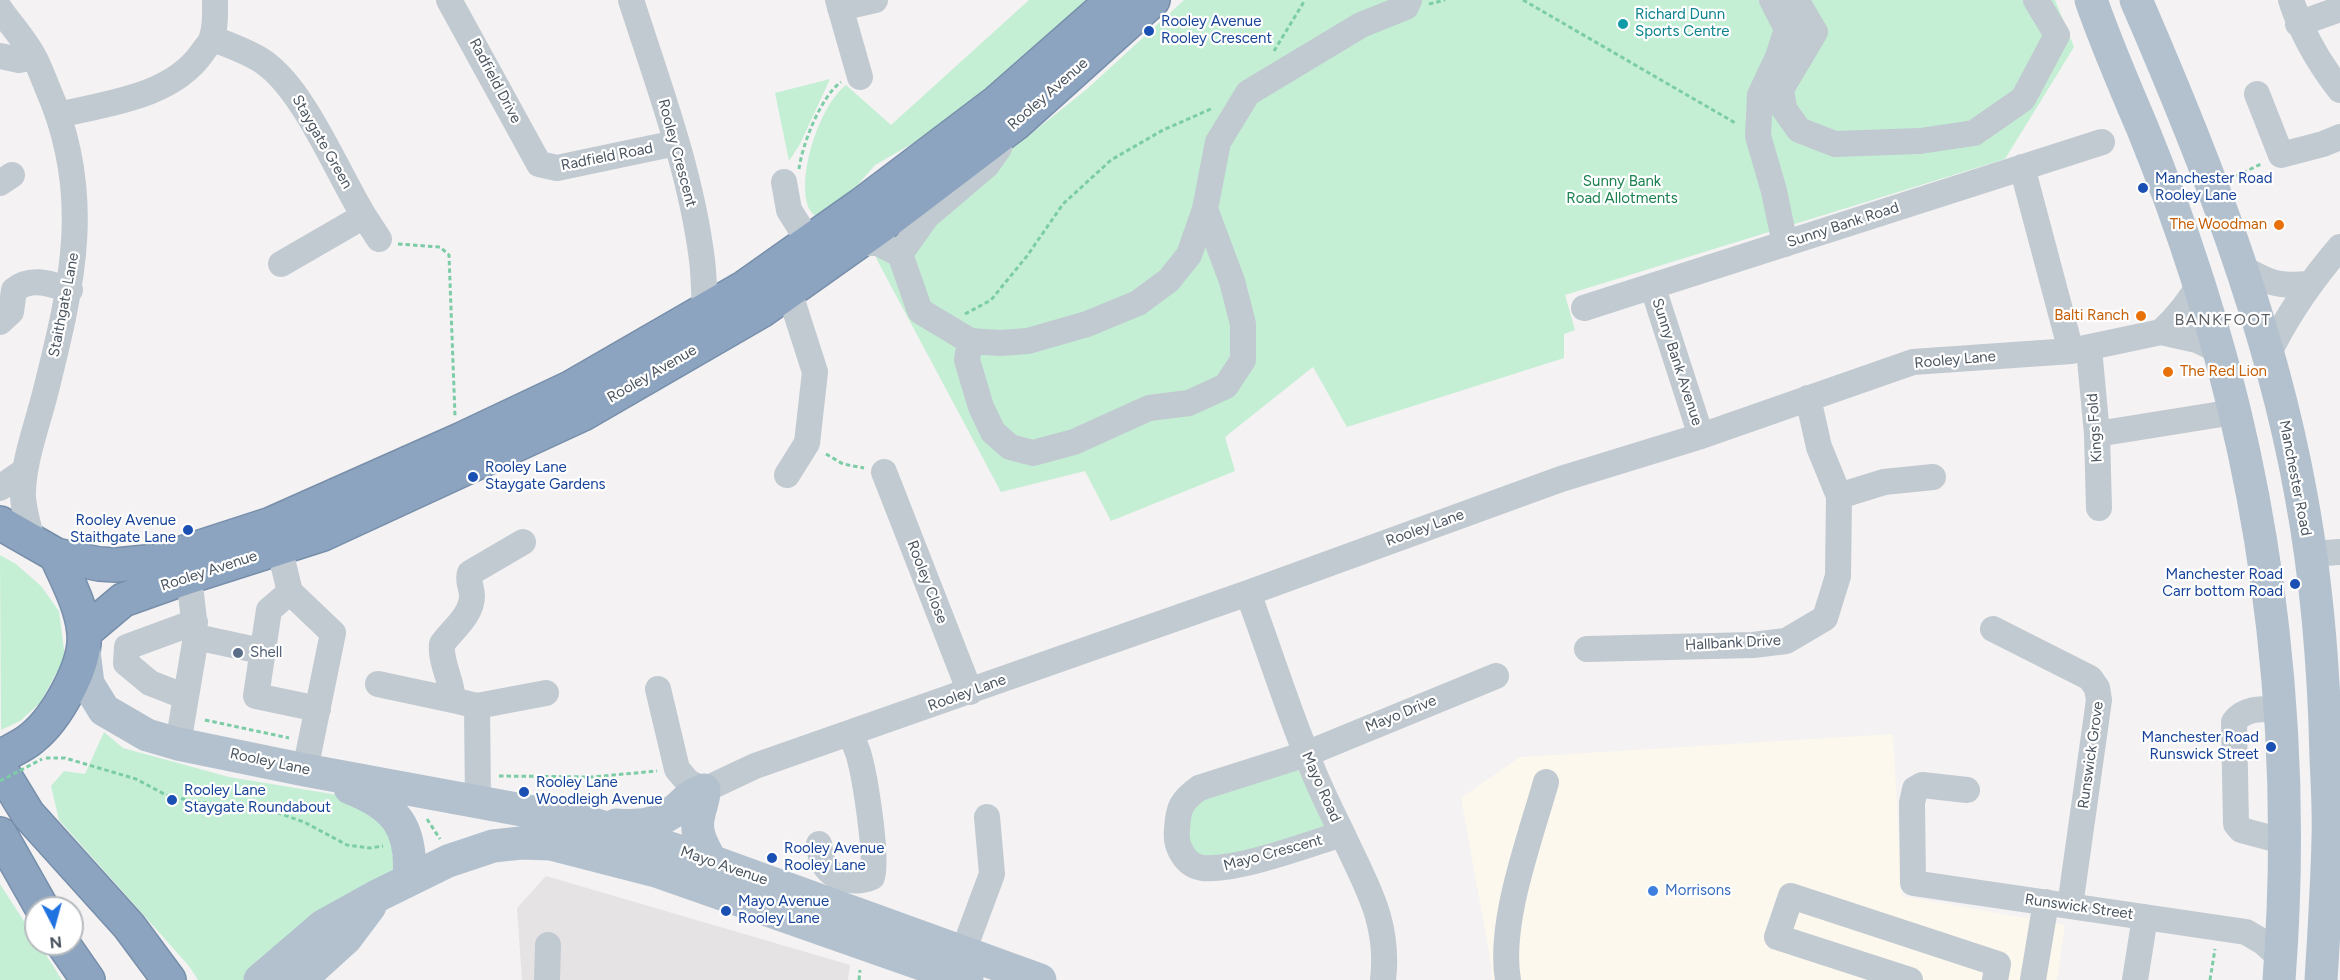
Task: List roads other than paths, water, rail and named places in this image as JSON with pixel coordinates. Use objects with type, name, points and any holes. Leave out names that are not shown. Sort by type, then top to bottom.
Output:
[{"type":"highway","name":"Rooley Avenue","points":[[0,523],[44,548],[99,564],[134,565],[172,557],[295,514],[460,440],[570,388],[745,287],[997,102],[1113,0]]},
{"type":"highway","name":"Rooley Avenue","points":[[84,641],[123,600],[323,534],[583,414],[761,311],[857,243],[1015,124],[1154,0]]},
{"type":"highway","points":[[0,757],[36,749],[68,688],[84,641],[78,606],[44,548]]},
{"type":"highway","points":[[0,768],[28,814],[129,926],[169,980]]},
{"type":"highway","points":[[0,834],[35,896]]},
{"type":"highway","points":[[71,956],[88,980]]},
{"type":"main road","points":[[2083,0],[2103,37],[2142,127],[2199,284],[2234,412],[2263,551],[2278,663],[2286,842],[2280,969]]},
{"type":"main road","points":[[2091,0],[2103,37]]},
{"type":"main road","name":"Manchester Road","points":[[2136,0],[2213,188],[2241,267],[2268,355],[2301,493],[2325,553],[2321,644],[2334,842],[2333,892],[2321,980]]},
{"type":"main road","name":"Rooley Lane","points":[[84,641],[88,684],[104,710],[147,735],[178,744],[306,770],[492,804]]},
{"type":"main road","points":[[306,770],[368,795],[388,807],[404,828],[409,844],[409,879]]},
{"type":"main road","points":[[260,980],[322,926],[409,879],[448,861],[493,846],[521,843],[551,844],[583,836],[640,827],[664,819],[690,795],[704,790],[704,804],[699,812],[698,837],[711,861]]},
{"type":"main road","name":"Mayo Avenue","points":[[492,804],[583,836],[656,871],[965,966],[1040,980]]},
{"type":"main road","name":"Mayo Avenue","points":[[583,836],[711,861],[965,966]]},
{"type":"main road","points":[[300,980],[346,938],[379,895]]},
{"type":"street","points":[[59,115],[156,89],[196,62],[212,38],[215,0]]},
{"type":"street","name":"Radfield Drive","points":[[449,0],[539,164]]},
{"type":"street","name":"Rooley Crescent","points":[[631,0],[689,190],[702,260],[705,310]]},
{"type":"street","points":[[860,77],[839,4],[875,0]]},
{"type":"street","points":[[1361,25],[1371,9],[1369,0]]},
{"type":"street","points":[[857,243],[878,243],[900,254],[920,310],[969,341],[1000,343],[1028,341],[1087,324],[1138,303],[1169,280],[1189,255],[1205,209],[1218,142],[1248,93],[1361,25],[1406,7],[1409,0]]},
{"type":"street","points":[[1772,0],[1787,29],[1778,57],[1760,95],[1758,136],[1774,191],[1785,244]]},
{"type":"street","points":[[1796,0],[1815,32],[1781,89],[1784,109],[1799,130],[1835,144],[1920,141],[1974,133],[2023,99],[2057,35],[2036,0]]},
{"type":"street","name":"Staithgate Lane","points":[[0,9],[34,57],[59,115],[69,150],[75,205],[75,248],[70,290],[36,432],[24,471],[23,496],[44,548]]},
{"type":"street","points":[[2340,9],[2295,12],[2321,66],[2340,90]]},
{"type":"street","name":"Staygate Green","points":[[212,38],[260,59],[290,88],[311,120],[364,216],[380,239]]},
{"type":"street","points":[[0,56],[19,60],[34,57]]},
{"type":"street","points":[[2257,94],[2280,155],[2323,144],[2340,137]]},
{"type":"street","points":[[900,254],[927,216],[987,165],[1015,124]]},
{"type":"street","name":"Sunny Bank Road","points":[[1584,308],[1653,288],[2102,142]]},
{"type":"street","name":"Radfield Road","points":[[539,164],[557,168],[676,143]]},
{"type":"street","name":"Kings Fold","points":[[2022,167],[2080,350],[2097,434],[2099,508]]},
{"type":"street","points":[[791,177],[789,210],[809,242]]},
{"type":"street","points":[[969,341],[967,360],[981,407],[993,432],[1010,447],[1033,453],[1074,442],[1149,408],[1189,403],[1226,386],[1243,360],[1243,324],[1232,281],[1205,209]]},
{"type":"street","points":[[281,264],[364,216]]},
{"type":"street","points":[[2268,355],[2279,332],[2308,285],[2340,247]]},
{"type":"street","points":[[2241,267],[2270,283],[2287,286],[2308,285]]},
{"type":"street","points":[[4,310],[14,290],[21,284],[43,281],[70,290]]},
{"type":"street","points":[[2161,333],[2181,314],[2199,284]]},
{"type":"street","name":"Sunny Bank Avenue","points":[[1653,288],[1701,436]]},
{"type":"street","points":[[787,475],[807,443],[815,372],[789,291]]},
{"type":"street","name":"Rooley Lane","points":[[704,790],[755,766],[1248,594],[1562,479],[1701,436],[1913,362],[2080,350],[2161,333],[2197,340],[2218,350]]},
{"type":"street","name":"Hallbank Drive","points":[[1587,649],[1753,645],[1786,641],[1826,618],[1838,576],[1839,496],[1819,447],[1808,398]]},
{"type":"street","points":[[2097,434],[2234,412]]},
{"type":"street","points":[[0,488],[24,471]]},
{"type":"street","name":"Rooley Close","points":[[884,472],[970,692]]},
{"type":"street","points":[[1839,496],[1884,482],[1933,477]]},
{"type":"street","points":[[492,804],[465,703],[452,688],[441,651],[442,644],[470,608],[472,596],[468,578],[470,573],[523,542]]},
{"type":"street","points":[[279,547],[290,592],[333,633],[306,770]]},
{"type":"street","points":[[178,744],[196,629],[191,594],[185,578]]},
{"type":"street","points":[[290,592],[269,610],[256,696],[318,709]]},
{"type":"street","name":"Mayo Road","points":[[1248,594],[1306,754],[1342,834],[1365,878],[1376,908],[1386,960],[1383,980]]},
{"type":"street","points":[[186,697],[150,683],[126,663],[127,647],[196,629],[261,651]]},
{"type":"street","name":"Runswick Grove","points":[[1993,629],[2085,675],[2097,688],[2099,700],[2058,904],[2033,980]]},
{"type":"street","name":"Mayo Drive","points":[[1306,754],[1496,675]]},
{"type":"street","points":[[378,684],[465,703],[546,693]]},
{"type":"street","points":[[658,689],[676,770],[688,782],[704,790]]},
{"type":"street","points":[[2280,709],[2247,711],[2238,716],[2234,722],[2236,824],[2241,830],[2286,842]]},
{"type":"street","points":[[819,844],[822,861],[829,872],[844,879],[863,881],[872,877],[875,867],[860,757],[850,734]]},
{"type":"street","name":"Mayo Crescent","points":[[1306,754],[1199,788],[1185,798],[1178,816],[1178,846],[1186,860],[1200,868],[1227,867],[1342,834]]},
{"type":"street","points":[[1508,980],[1506,959],[1509,917],[1546,782]]},
{"type":"street","name":"Runswick Street","points":[[1967,790],[1922,784],[1915,789],[1912,803],[1913,883],[2246,932],[2263,942],[2280,969]]},
{"type":"street","points":[[965,966],[992,874],[987,818]]},
{"type":"street","points":[[1903,932],[1897,978],[1777,937],[1791,896],[1903,932],[1998,964],[1995,980]]},
{"type":"street","points":[[2246,932],[2273,920],[2284,912]]},
{"type":"street","points":[[2135,980],[2145,917]]},
{"type":"street","points":[[547,980],[548,945]]},
{"type":"place","name":"Richard Dunn Sports Centre","points":[[1623,24]]},
{"type":"place","name":"Rooley Avenue Rooley Crescent","points":[[1149,31]]},
{"type":"place","name":"Manchester Road Rooley Lane","points":[[2143,188]]},
{"type":"place","name":"The Woodman","points":[[2279,225]]},
{"type":"place","name":"Balti Ranch","points":[[2141,316]]},
{"type":"place","name":"The Red Lion","points":[[2168,372]]},
{"type":"place","name":"Rooley Lane Staygate Gardens","points":[[473,477]]},
{"type":"place","name":"Rooley Avenue Staithgate Lane","points":[[188,530]]},
{"type":"place","name":"Manchester Road Carr bottom Road","points":[[2295,584]]},
{"type":"place","name":"Shell","points":[[238,653]]},
{"type":"place","name":"Manchester Road Runswick Street","points":[[2271,747]]},
{"type":"place","name":"Rooley Lane Woodleigh Avenue","points":[[524,792]]},
{"type":"place","name":"Rooley Lane Staygate Roundabout","points":[[172,800]]},
{"type":"place","name":"Rooley Avenue Rooley Lane","points":[[772,858]]},
{"type":"place","name":"Morrisons","points":[[1653,891]]},
{"type":"place","name":"Mayo Avenue Rooley Lane","points":[[726,911]]},
{"type":"district","name":"BANKFOOT","points":[[2223,320]]},
{"type":"park label","name":"Sunny Bank Road Allotments","points":[[1622,190]]}]
